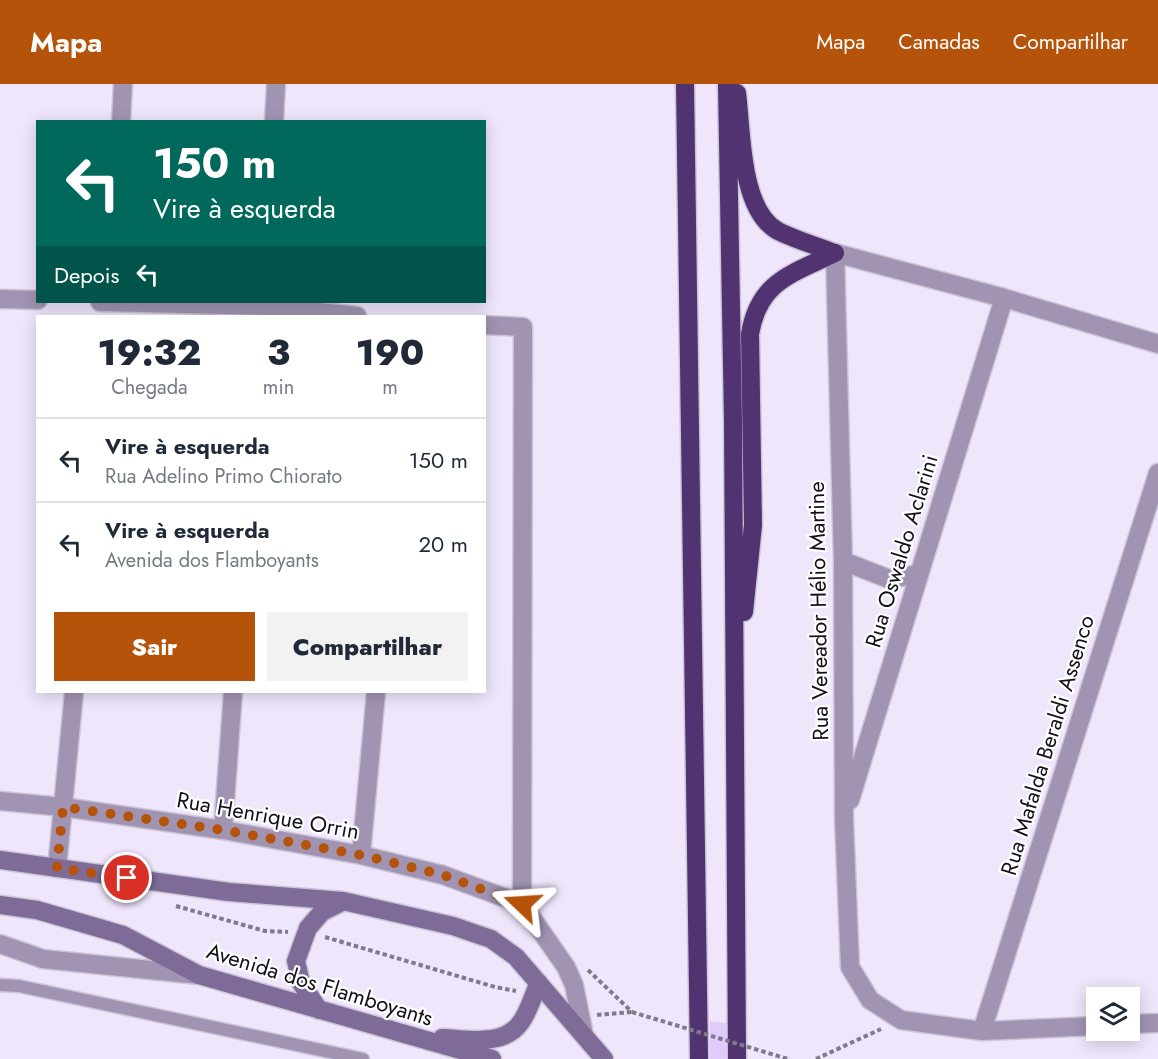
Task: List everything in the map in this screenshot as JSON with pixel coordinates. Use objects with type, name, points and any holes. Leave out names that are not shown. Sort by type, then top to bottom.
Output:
[{"type":"highway","points":[[685,84],[699,1059]]},
{"type":"highway","points":[[727,84],[733,421],[737,1059]]},
{"type":"highway","points":[[736,84],[749,194],[756,210],[777,231],[835,253]]},
{"type":"highway","points":[[735,706],[753,525],[750,334],[753,315],[769,289],[781,279],[835,253]]},
{"type":"main road","points":[[0,860],[229,892],[343,902],[453,926],[490,939],[516,957],[604,1059]]},
{"type":"main road","points":[[320,1010],[301,983],[296,962],[308,928],[322,912],[343,902]]},
{"type":"main road","name":"Avenida dos Flamboyants","points":[[0,905],[37,910],[123,935],[199,975],[413,1037],[464,1055],[492,1059]]},
{"type":"main road","points":[[413,1037],[493,1040],[511,1033],[522,1021],[539,983]]},
{"type":"street","points":[[121,120],[123,84]]},
{"type":"street","points":[[274,120],[276,84]]},
{"type":"street","points":[[835,253],[1004,298],[1158,344]]},
{"type":"street","name":"Rua Vereador Hélio Martine","points":[[835,253],[843,561],[844,819],[850,968],[870,1000],[901,1020]]},
{"type":"street","name":"Rua Oswaldo Aclarini","points":[[844,819],[1004,298]]},
{"type":"street","points":[[0,299],[36,300]]},
{"type":"street","points":[[136,303],[262,308],[345,315]]},
{"type":"street","points":[[486,325],[523,327],[522,904],[566,967],[574,985],[584,1035]]},
{"type":"street","name":"Rua Mafalda Beraldi Assenco","points":[[982,1031],[1158,473]]},
{"type":"street","points":[[843,561],[889,579],[919,574]]},
{"type":"street","points":[[57,868],[74,693]]},
{"type":"street","points":[[223,830],[233,693]]},
{"type":"street","points":[[361,855],[376,693]]},
{"type":"street","name":"Rua Henrique Orrin","points":[[0,801],[63,807],[223,830],[361,855],[443,875],[522,904]]},
{"type":"street","points":[[0,944],[43,959],[199,975]]},
{"type":"street","points":[[901,1020],[982,1031],[1086,1026]]},
{"type":"street","points":[[1140,1024],[1158,1023]]},
{"type":"lane","points":[[0,985],[19,986],[363,1059]]},
{"type":"path","points":[[632,1012],[788,1059]]},
{"type":"path","points":[[816,1059],[901,1020]]},
{"type":"shaded area","points":[[710,1021],[726,1023],[726,1059],[710,1059]]},
{"type":"route","points":[[127,878],[57,868],[63,807],[223,830],[361,855],[443,875],[522,904]]}]
